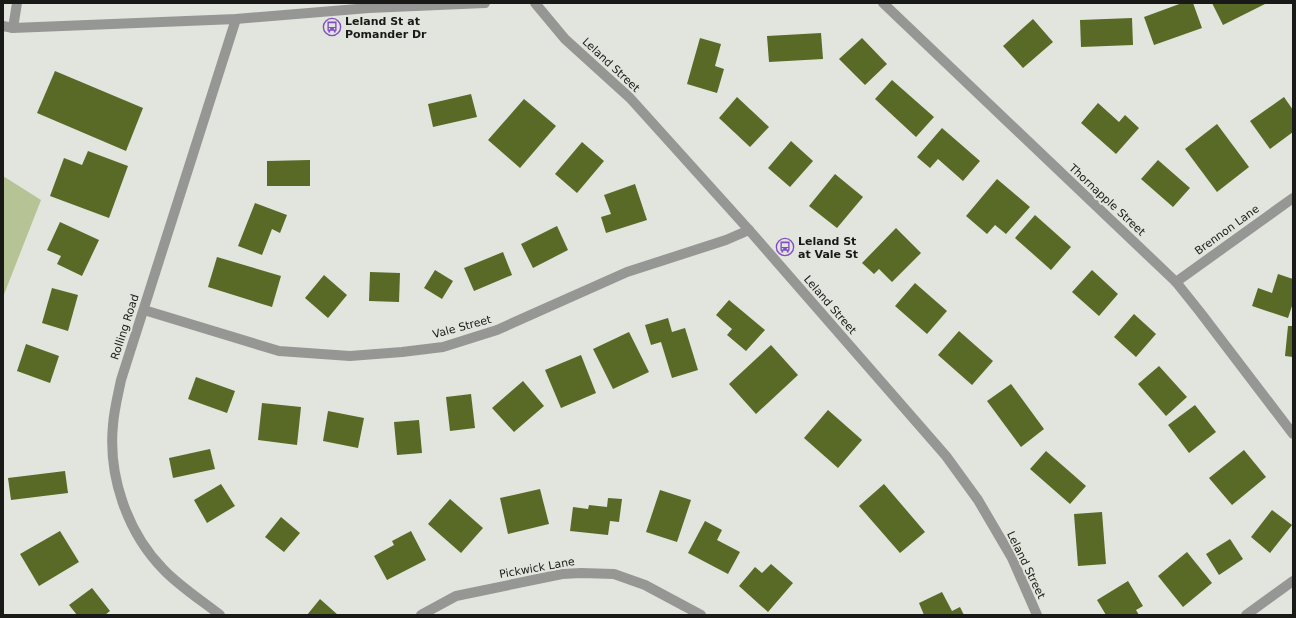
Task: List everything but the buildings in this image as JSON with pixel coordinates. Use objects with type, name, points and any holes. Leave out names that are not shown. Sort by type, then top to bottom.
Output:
[{"type":"street","points":[[3,34],[8,27],[17,3]]},
{"type":"street","points":[[8,27],[236,19],[369,6],[485,3]]},
{"type":"street","name":"Leland Street","points":[[535,3],[565,39],[630,98],[749,230],[946,456],[978,500],[1012,558],[1036,615]]},
{"type":"street","name":"Thornapple Street","points":[[883,3],[1176,282],[1293,434]]},
{"type":"street","name":"Rolling Road","points":[[220,615],[164,570],[141,544],[123,505],[115,473],[112,425],[121,380],[236,19]]},
{"type":"street","name":"Brennon Lane","points":[[1176,282],[1293,198]]},
{"type":"street","name":"Vale Street","points":[[144,310],[279,352],[350,356],[443,347],[497,330],[626,272],[726,240],[749,230]]},
{"type":"street","name":"Pickwick Lane","points":[[421,615],[456,596],[562,574],[581,573],[614,574],[645,584],[701,615]]},
{"type":"street","points":[[1246,615],[1293,581]]},
{"type":"green space","points":[[3,176],[41,200],[3,297]]},
{"type":"place","name":"Leland St at Pomander Dr","points":[[332,27]]},
{"type":"place","name":"Leland St at Vale St","points":[[785,247]]}]
